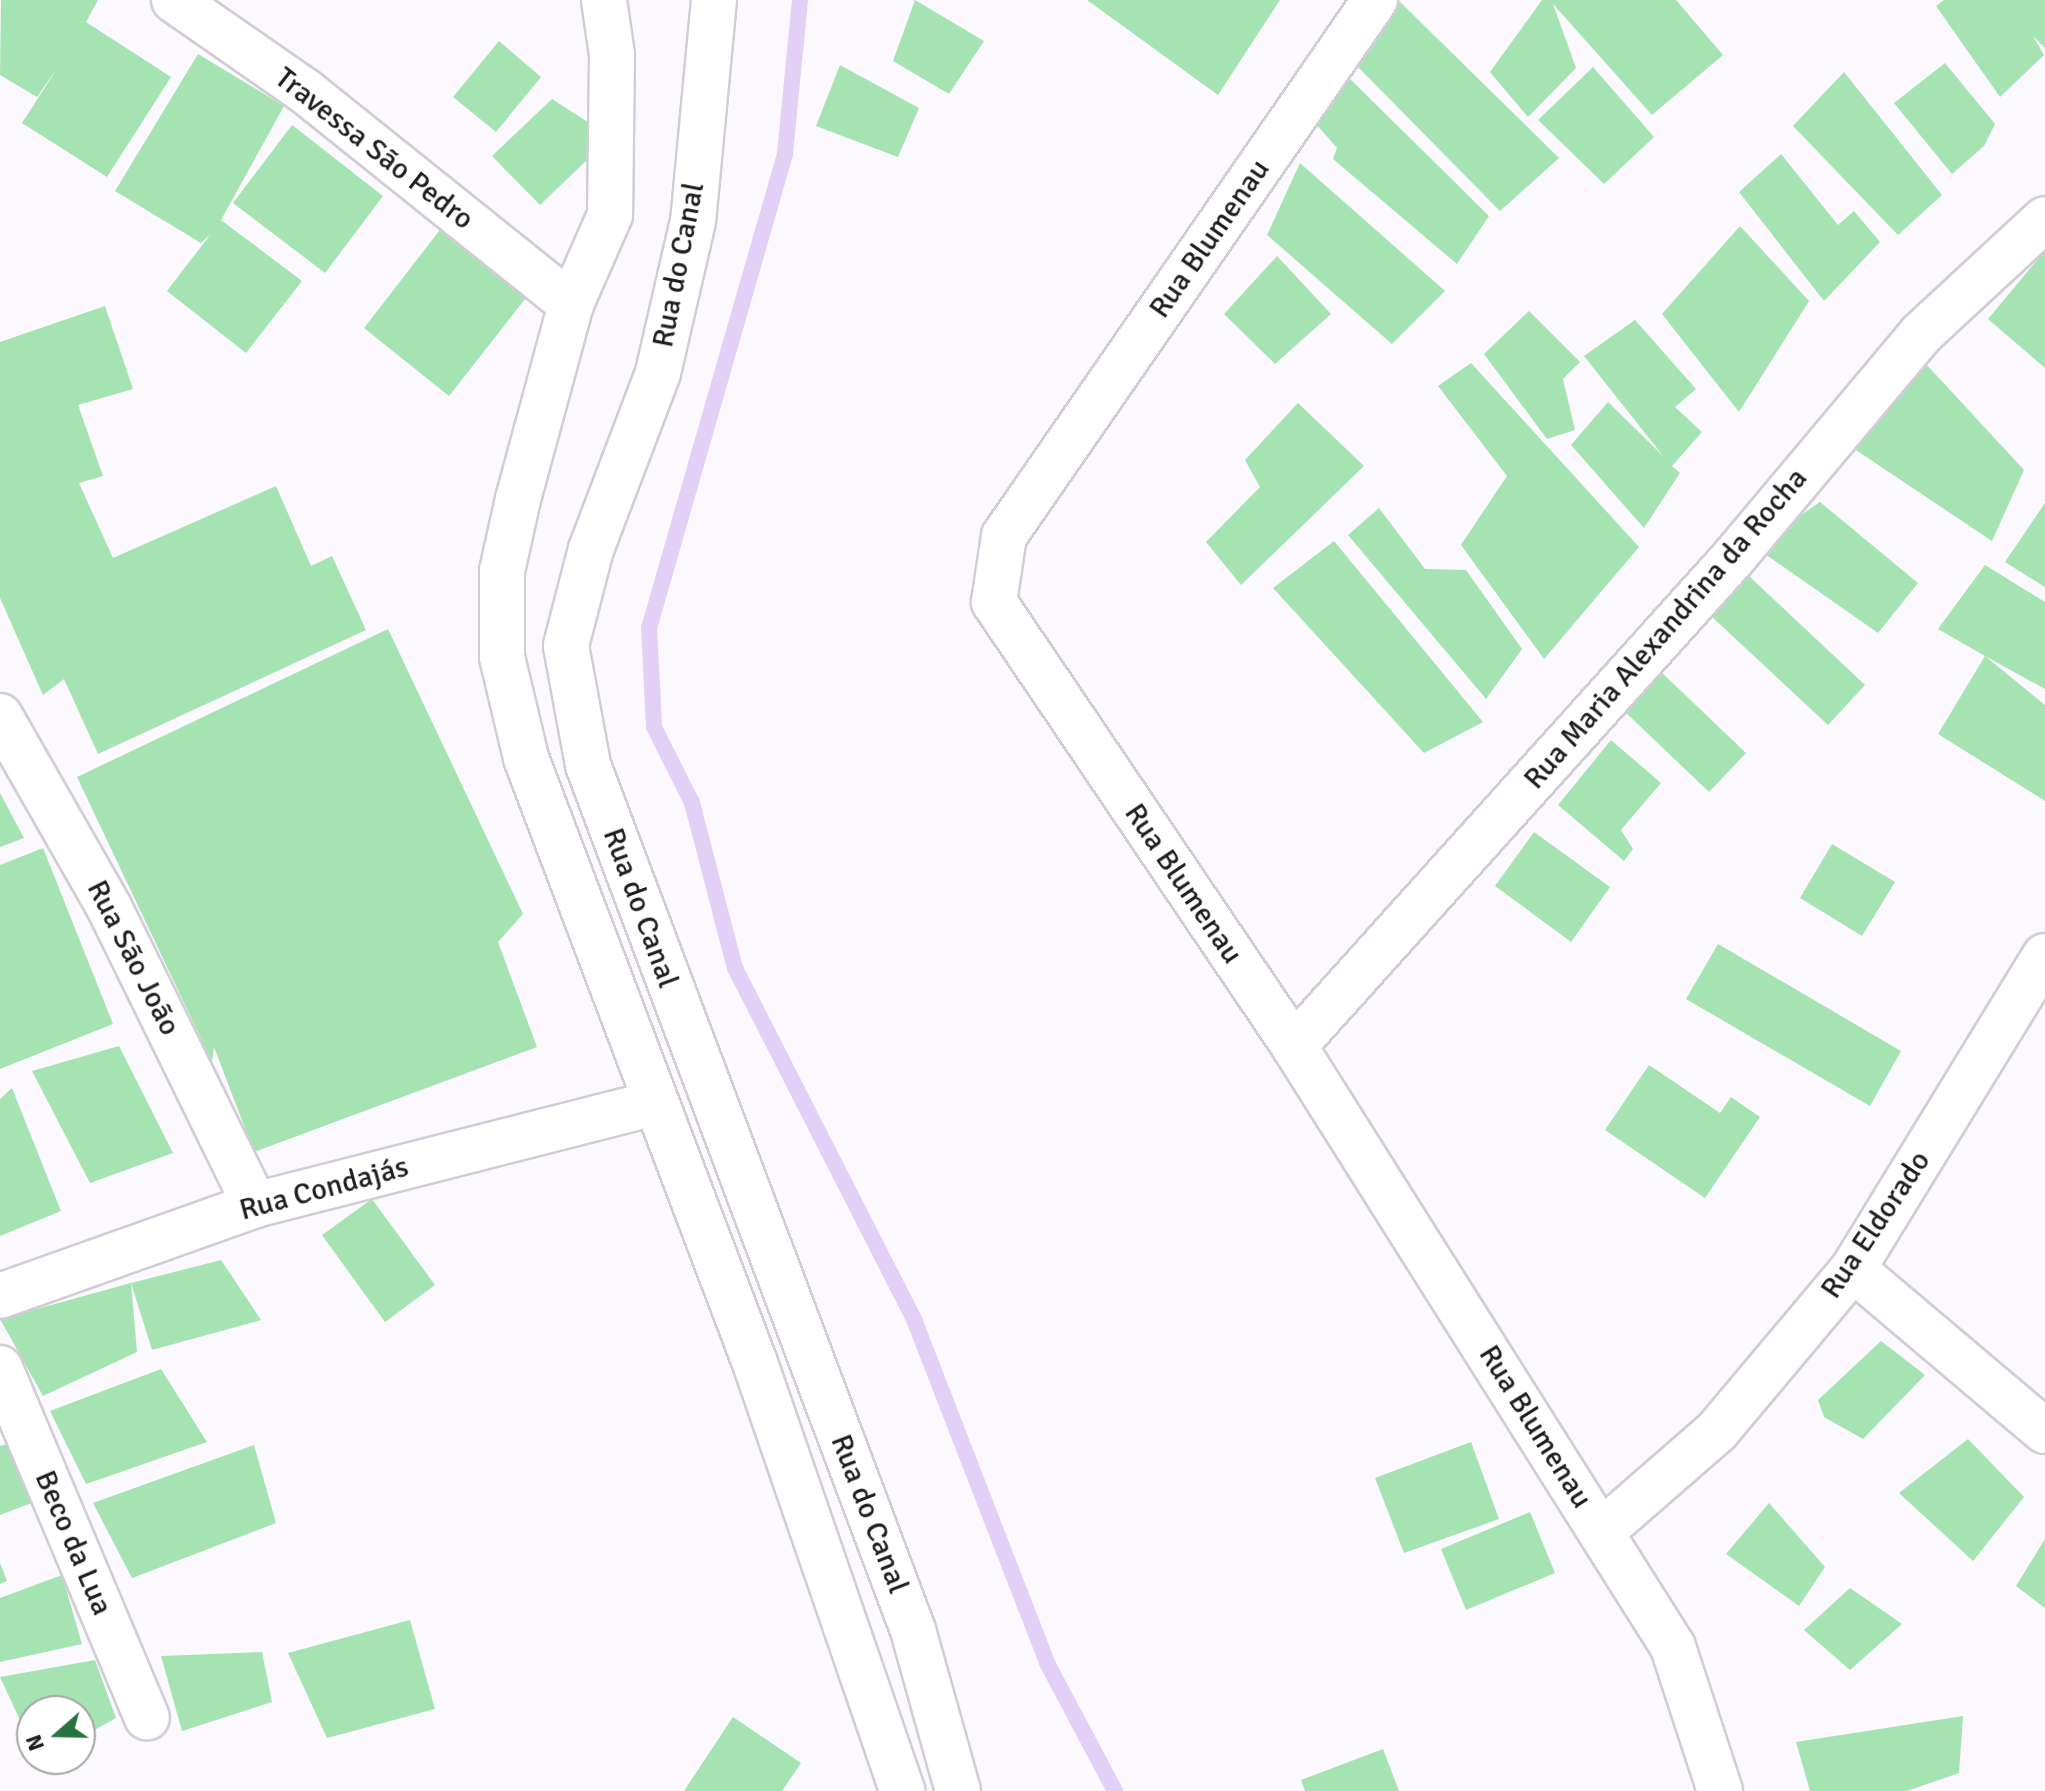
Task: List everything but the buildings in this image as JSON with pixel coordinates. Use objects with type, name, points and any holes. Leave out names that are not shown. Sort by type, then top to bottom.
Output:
[{"type":"street","name":"Travessa São Pedro","points":[[174,0],[305,91],[571,304]]},
{"type":"street","name":"Rua do Canal","points":[[604,0],[612,55],[610,215],[571,304],[502,571],[502,657],[526,758],[654,1103],[755,1363],[902,1791]]},
{"type":"street","name":"Rua do Canal","points":[[714,0],[693,221],[658,373],[591,549],[566,646],[588,765],[913,1630],[958,1791]]},
{"type":"street","name":"Rua Blumenau","points":[[1375,0],[1026,500],[994,564],[994,602],[1008,629],[1294,1046],[1673,1647],[1720,1791]]},
{"type":"street","name":"Rua Maria Alexandrina da Rocha","points":[[1294,1046],[1734,557],[1921,334],[2045,219]]},
{"type":"street","name":"Rua São João","points":[[0,716],[109,907],[255,1205]]},
{"type":"street","name":"Rua Eldorado","points":[[1601,1532],[1717,1431],[1853,1269],[2045,956]]},
{"type":"street","name":"Rua Condajás","points":[[0,1296],[255,1205],[654,1103]]},
{"type":"street","points":[[1853,1269],[2045,1431]]},
{"type":"street","name":"Beco da Lua","points":[[0,1368],[147,1717]]},
{"type":"waterway","points":[[800,0],[785,154],[649,627],[654,727],[692,803],[735,968],[915,1322],[1047,1663],[1115,1791]]}]
